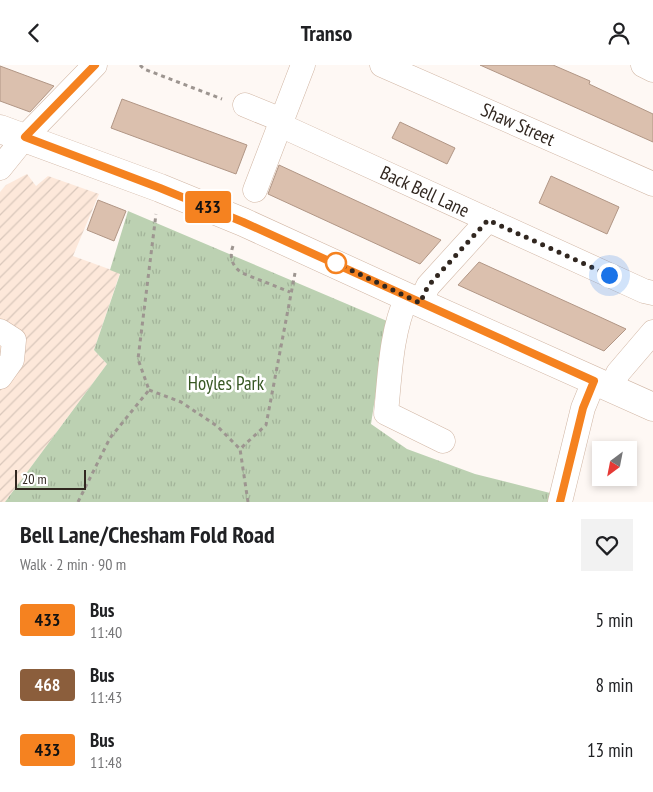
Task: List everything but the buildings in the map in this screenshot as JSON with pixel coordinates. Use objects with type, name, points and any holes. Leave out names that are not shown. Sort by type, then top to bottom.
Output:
[{"type":"main road","points":[[13,133],[230,216],[653,407]]},
{"type":"street","points":[[0,168],[13,133],[96,65]]},
{"type":"street","points":[[255,190],[303,65]]},
{"type":"street","points":[[643,65],[653,70]]},
{"type":"street","name":"Shaw Street","points":[[386,66],[653,184]]},
{"type":"street","name":"Back Bell Lane","points":[[245,105],[488,220],[644,291],[653,293]]},
{"type":"street","points":[[443,441],[386,413],[395,336],[400,311],[428,286],[488,220]]},
{"type":"street","points":[[0,331],[14,340],[12,360],[0,377]]},
{"type":"street","points":[[560,502],[583,408],[602,385],[618,373],[653,332]]},
{"type":"path","points":[[140,65],[144,69],[218,98],[245,105]]},
{"type":"path","points":[[156,213],[138,359],[149,390],[181,402],[217,426],[240,449],[248,502]]},
{"type":"path","points":[[236,239],[230,253],[237,270],[290,292]]},
{"type":"path","points":[[240,449],[266,425],[290,292],[296,270]]},
{"type":"path","points":[[78,502],[110,438],[149,390]]},
{"type":"shaded area","points":[[27,174],[36,186],[48,176],[99,194],[73,256],[120,273],[94,350],[107,364],[5,502],[0,502],[0,192],[6,185]]},
{"type":"green space","name":"Hoyles Park","points":[[128,211],[387,321],[371,424],[407,449],[475,474],[550,493],[548,502],[5,502],[107,364],[94,350],[120,274],[110,270]]},
{"type":"bus line","name":"433","points":[[95,65],[25,137],[160,188],[274,235],[406,297],[594,381],[583,408],[560,502]]},
{"type":"route","points":[[336,263],[420,303],[428,286],[488,220],[609,275]]}]
